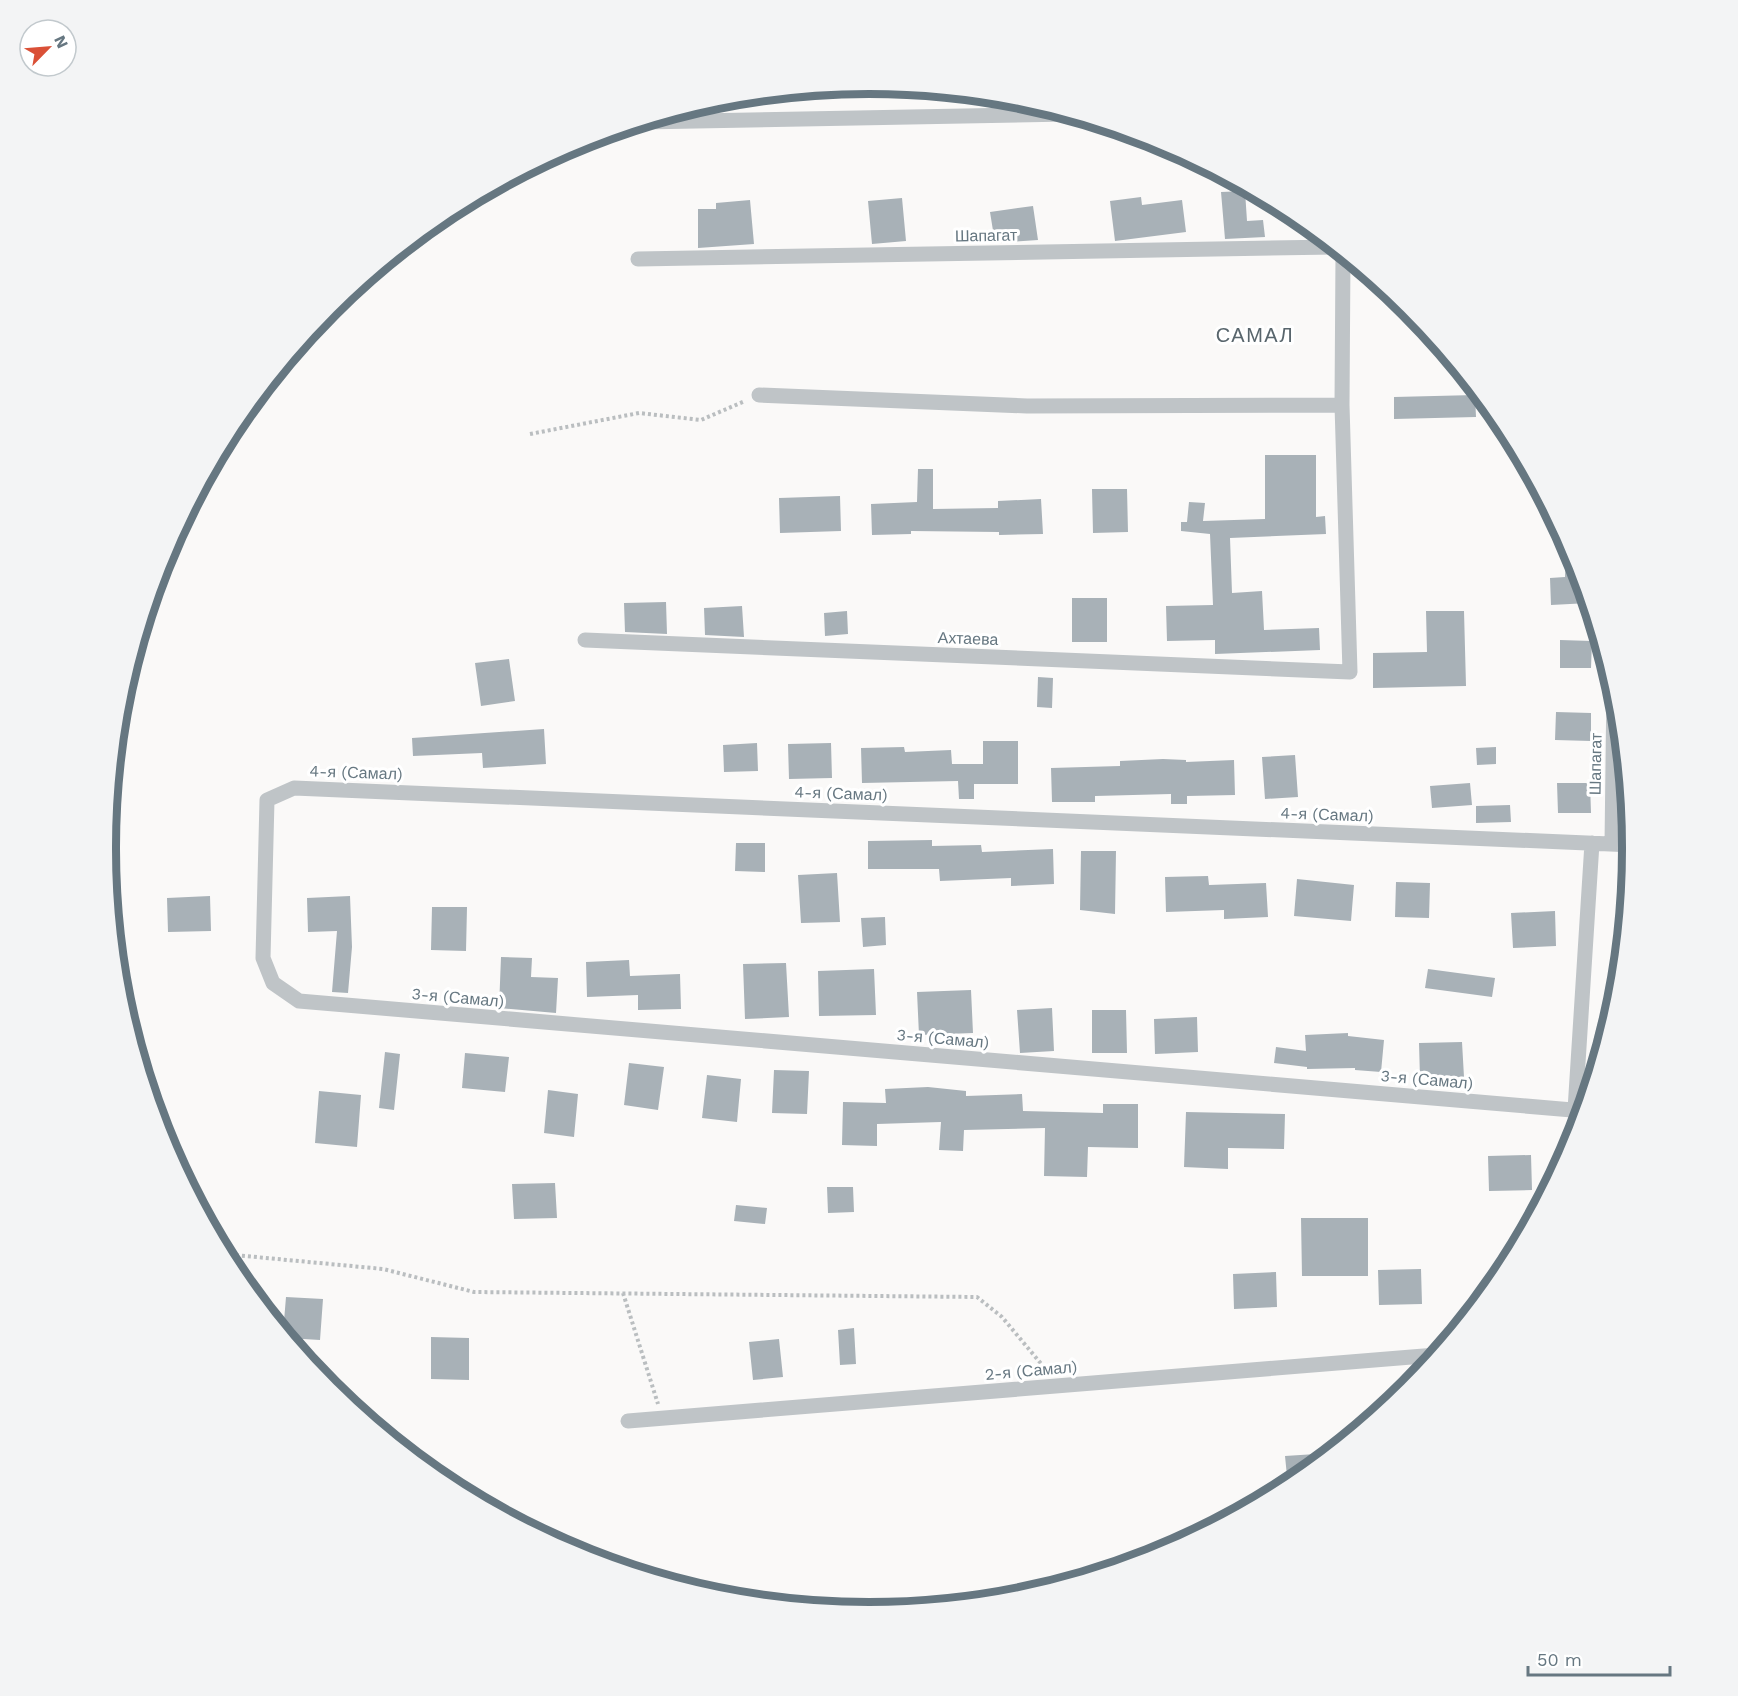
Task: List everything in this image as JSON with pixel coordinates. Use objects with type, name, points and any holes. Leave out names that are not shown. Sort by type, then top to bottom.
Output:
[{"type":"street","points":[[669,121],[1040,115]]},
{"type":"street","name":"Шапагат","points":[[638,259],[1324,247]]},
{"type":"street","points":[[759,395],[1027,406],[1342,405],[1343,262]]},
{"type":"street","name":"Ахтаева","points":[[585,640],[1350,672],[1342,405]]},
{"type":"street","name":"Шапагат","points":[[1611,844],[1613,732]]},
{"type":"street","name":"4-я (Самал)","points":[[298,1001],[273,983],[262,958],[267,800],[294,788],[1622,844]]},
{"type":"street","points":[[1580,1099],[1592,843]]},
{"type":"street","name":"3-я (Самал)","points":[[298,1001],[1575,1110]]},
{"type":"street","name":"2-я (Самал)","points":[[628,1421],[1426,1356]]},
{"type":"path","points":[[531,434],[639,413],[700,420],[759,395]]},
{"type":"path","points":[[235,1255],[383,1269],[474,1292],[976,1297],[1002,1317],[1060,1386]]},
{"type":"path","points":[[623,1293],[662,1418]]},
{"type":"building","points":[[1239,191],[1245,195],[1247,221],[1263,220],[1265,237],[1225,239],[1221,192]]},
{"type":"building","points":[[1141,197],[1142,205],[1182,200],[1186,232],[1115,241],[1110,201]]},
{"type":"building","points":[[902,198],[906,241],[872,244],[868,201]]},
{"type":"building","points":[[750,200],[754,244],[698,248],[698,209],[716,209],[716,203]]},
{"type":"building","points":[[1033,206],[1038,240],[995,243],[990,212]]},
{"type":"building","points":[[1471,395],[1475,400],[1476,417],[1394,419],[1394,397]]},
{"type":"building","points":[[1265,455],[1316,455],[1316,517],[1325,516],[1326,534],[1230,538],[1232,593],[1262,591],[1264,630],[1319,628],[1320,650],[1215,654],[1215,640],[1167,641],[1166,606],[1213,605],[1210,534],[1181,531],[1181,522],[1187,522],[1189,502],[1205,503],[1203,521],[1265,519]]},
{"type":"building","points":[[918,469],[933,469],[933,509],[998,508],[998,501],[1041,499],[1043,534],[999,535],[999,532],[911,531],[911,534],[872,535],[871,504],[917,502]]},
{"type":"building","points":[[1092,489],[1127,489],[1128,532],[1093,533]]},
{"type":"building","points":[[840,496],[841,531],[780,533],[779,498]]},
{"type":"building","points":[[1565,561],[1582,603],[1551,605],[1550,578],[1565,577]]},
{"type":"building","points":[[1072,598],[1107,598],[1107,642],[1072,642]]},
{"type":"building","points":[[666,602],[667,634],[625,632],[624,603]]},
{"type":"building","points":[[742,606],[744,637],[705,635],[704,608]]},
{"type":"building","points":[[847,611],[848,634],[825,636],[824,613]]},
{"type":"building","points":[[1426,611],[1464,611],[1466,686],[1373,688],[1373,653],[1427,652]]},
{"type":"building","points":[[1560,640],[1592,641],[1591,668],[1560,668]]},
{"type":"building","points":[[509,659],[515,701],[481,706],[475,663]]},
{"type":"building","points":[[1038,677],[1053,678],[1052,708],[1037,707]]},
{"type":"building","points":[[1556,712],[1591,713],[1591,741],[1555,740]]},
{"type":"building","points":[[544,729],[546,764],[483,768],[482,753],[413,756],[412,738]]},
{"type":"building","points":[[983,741],[1018,741],[1018,784],[974,784],[974,799],[959,799],[958,781],[862,783],[861,748],[904,747],[905,752],[951,750],[952,764],[983,764]]},
{"type":"building","points":[[757,743],[758,771],[724,772],[723,745]]},
{"type":"building","points":[[831,743],[832,778],[789,779],[788,744]]},
{"type":"building","points":[[1496,747],[1496,764],[1477,765],[1476,748]]},
{"type":"building","points":[[1295,755],[1298,797],[1265,799],[1262,757]]},
{"type":"building","points":[[1186,760],[1186,762],[1234,760],[1235,795],[1187,796],[1187,804],[1171,804],[1171,794],[1095,796],[1095,802],[1052,802],[1051,768],[1120,766],[1120,761]]},
{"type":"building","points":[[1470,783],[1472,805],[1432,808],[1430,786]]},
{"type":"building","points":[[1557,783],[1590,783],[1591,813],[1558,813]]},
{"type":"building","points":[[1510,805],[1511,822],[1476,823],[1476,806]]},
{"type":"building","points":[[932,840],[932,846],[981,845],[982,852],[1053,849],[1054,884],[1011,886],[1011,878],[940,881],[939,869],[868,869],[868,841]]},
{"type":"building","points":[[736,843],[765,843],[765,872],[735,871]]},
{"type":"building","points":[[1081,851],[1116,851],[1115,914],[1080,910]]},
{"type":"building","points":[[837,873],[840,922],[801,923],[798,875]]},
{"type":"building","points":[[1208,876],[1209,885],[1266,883],[1268,917],[1224,919],[1224,910],[1166,912],[1165,877]]},
{"type":"building","points":[[1297,879],[1354,885],[1351,921],[1294,916]]},
{"type":"building","points":[[1396,882],[1430,883],[1429,918],[1395,917]]},
{"type":"building","points":[[210,896],[211,931],[168,932],[167,898]]},
{"type":"building","points":[[350,896],[352,947],[348,993],[332,992],[337,931],[308,932],[307,898]]},
{"type":"building","points":[[432,907],[467,907],[466,951],[431,950]]},
{"type":"building","points":[[1555,911],[1556,946],[1513,948],[1511,913]]},
{"type":"building","points":[[885,917],[886,945],[863,947],[861,918]]},
{"type":"building","points":[[501,957],[532,958],[531,977],[558,978],[556,1013],[499,1008]]},
{"type":"building","points":[[629,960],[630,976],[680,974],[681,1009],[638,1010],[638,995],[587,997],[586,962]]},
{"type":"building","points":[[786,963],[789,1017],[745,1019],[743,964]]},
{"type":"building","points":[[874,969],[876,1015],[819,1016],[818,971]]},
{"type":"building","points":[[1428,969],[1495,978],[1492,997],[1425,988]]},
{"type":"building","points":[[971,990],[973,1033],[919,1035],[917,992]]},
{"type":"building","points":[[1052,1008],[1054,1051],[1020,1053],[1017,1010]]},
{"type":"building","points":[[1092,1010],[1126,1010],[1127,1053],[1092,1053]]},
{"type":"building","points":[[1197,1017],[1198,1052],[1155,1054],[1154,1019]]},
{"type":"building","points":[[1348,1033],[1348,1036],[1384,1040],[1381,1072],[1355,1070],[1355,1068],[1307,1069],[1307,1067],[1274,1063],[1276,1047],[1306,1051],[1305,1035]]},
{"type":"building","points":[[1462,1042],[1464,1077],[1420,1078],[1419,1043]]},
{"type":"building","points":[[385,1052],[400,1054],[394,1110],[379,1108]]},
{"type":"building","points":[[465,1053],[509,1057],[505,1092],[462,1088]]},
{"type":"building","points":[[629,1063],[664,1067],[658,1110],[624,1105]]},
{"type":"building","points":[[774,1070],[809,1071],[807,1114],[772,1113]]},
{"type":"building","points":[[707,1075],[741,1079],[737,1122],[702,1118]]},
{"type":"building","points":[[928,1087],[966,1091],[966,1096],[1022,1094],[1023,1111],[1103,1113],[1103,1104],[1138,1104],[1138,1148],[1088,1147],[1087,1177],[1044,1176],[1045,1128],[964,1130],[963,1151],[939,1150],[941,1122],[877,1124],[877,1146],[842,1145],[843,1102],[886,1103],[885,1089]]},
{"type":"building","points":[[548,1090],[578,1094],[574,1137],[544,1133]]},
{"type":"building","points":[[319,1091],[361,1095],[357,1147],[315,1143]]},
{"type":"building","points":[[1186,1112],[1285,1114],[1284,1149],[1228,1148],[1228,1169],[1184,1167]]},
{"type":"building","points":[[1531,1155],[1532,1190],[1489,1191],[1488,1156]]},
{"type":"building","points":[[555,1183],[557,1218],[514,1219],[512,1184]]},
{"type":"building","points":[[827,1187],[853,1187],[854,1212],[828,1213]]},
{"type":"building","points":[[736,1205],[767,1208],[765,1224],[734,1221]]},
{"type":"building","points":[[1301,1218],[1368,1218],[1368,1276],[1302,1276]]},
{"type":"building","points":[[1421,1269],[1422,1304],[1379,1305],[1378,1270]]},
{"type":"building","points":[[1276,1272],[1277,1307],[1234,1309],[1233,1274]]},
{"type":"building","points":[[286,1297],[323,1299],[320,1340],[297,1339],[284,1323]]},
{"type":"building","points":[[854,1328],[856,1364],[840,1365],[838,1330]]},
{"type":"building","points":[[431,1337],[469,1338],[469,1380],[431,1379]]},
{"type":"building","points":[[779,1339],[783,1377],[753,1380],[749,1342]]},
{"type":"building","points":[[1317,1454],[1287,1476],[1285,1456]]},
{"type":"district","name":"САМАЛ","points":[[1255,335]]}]
